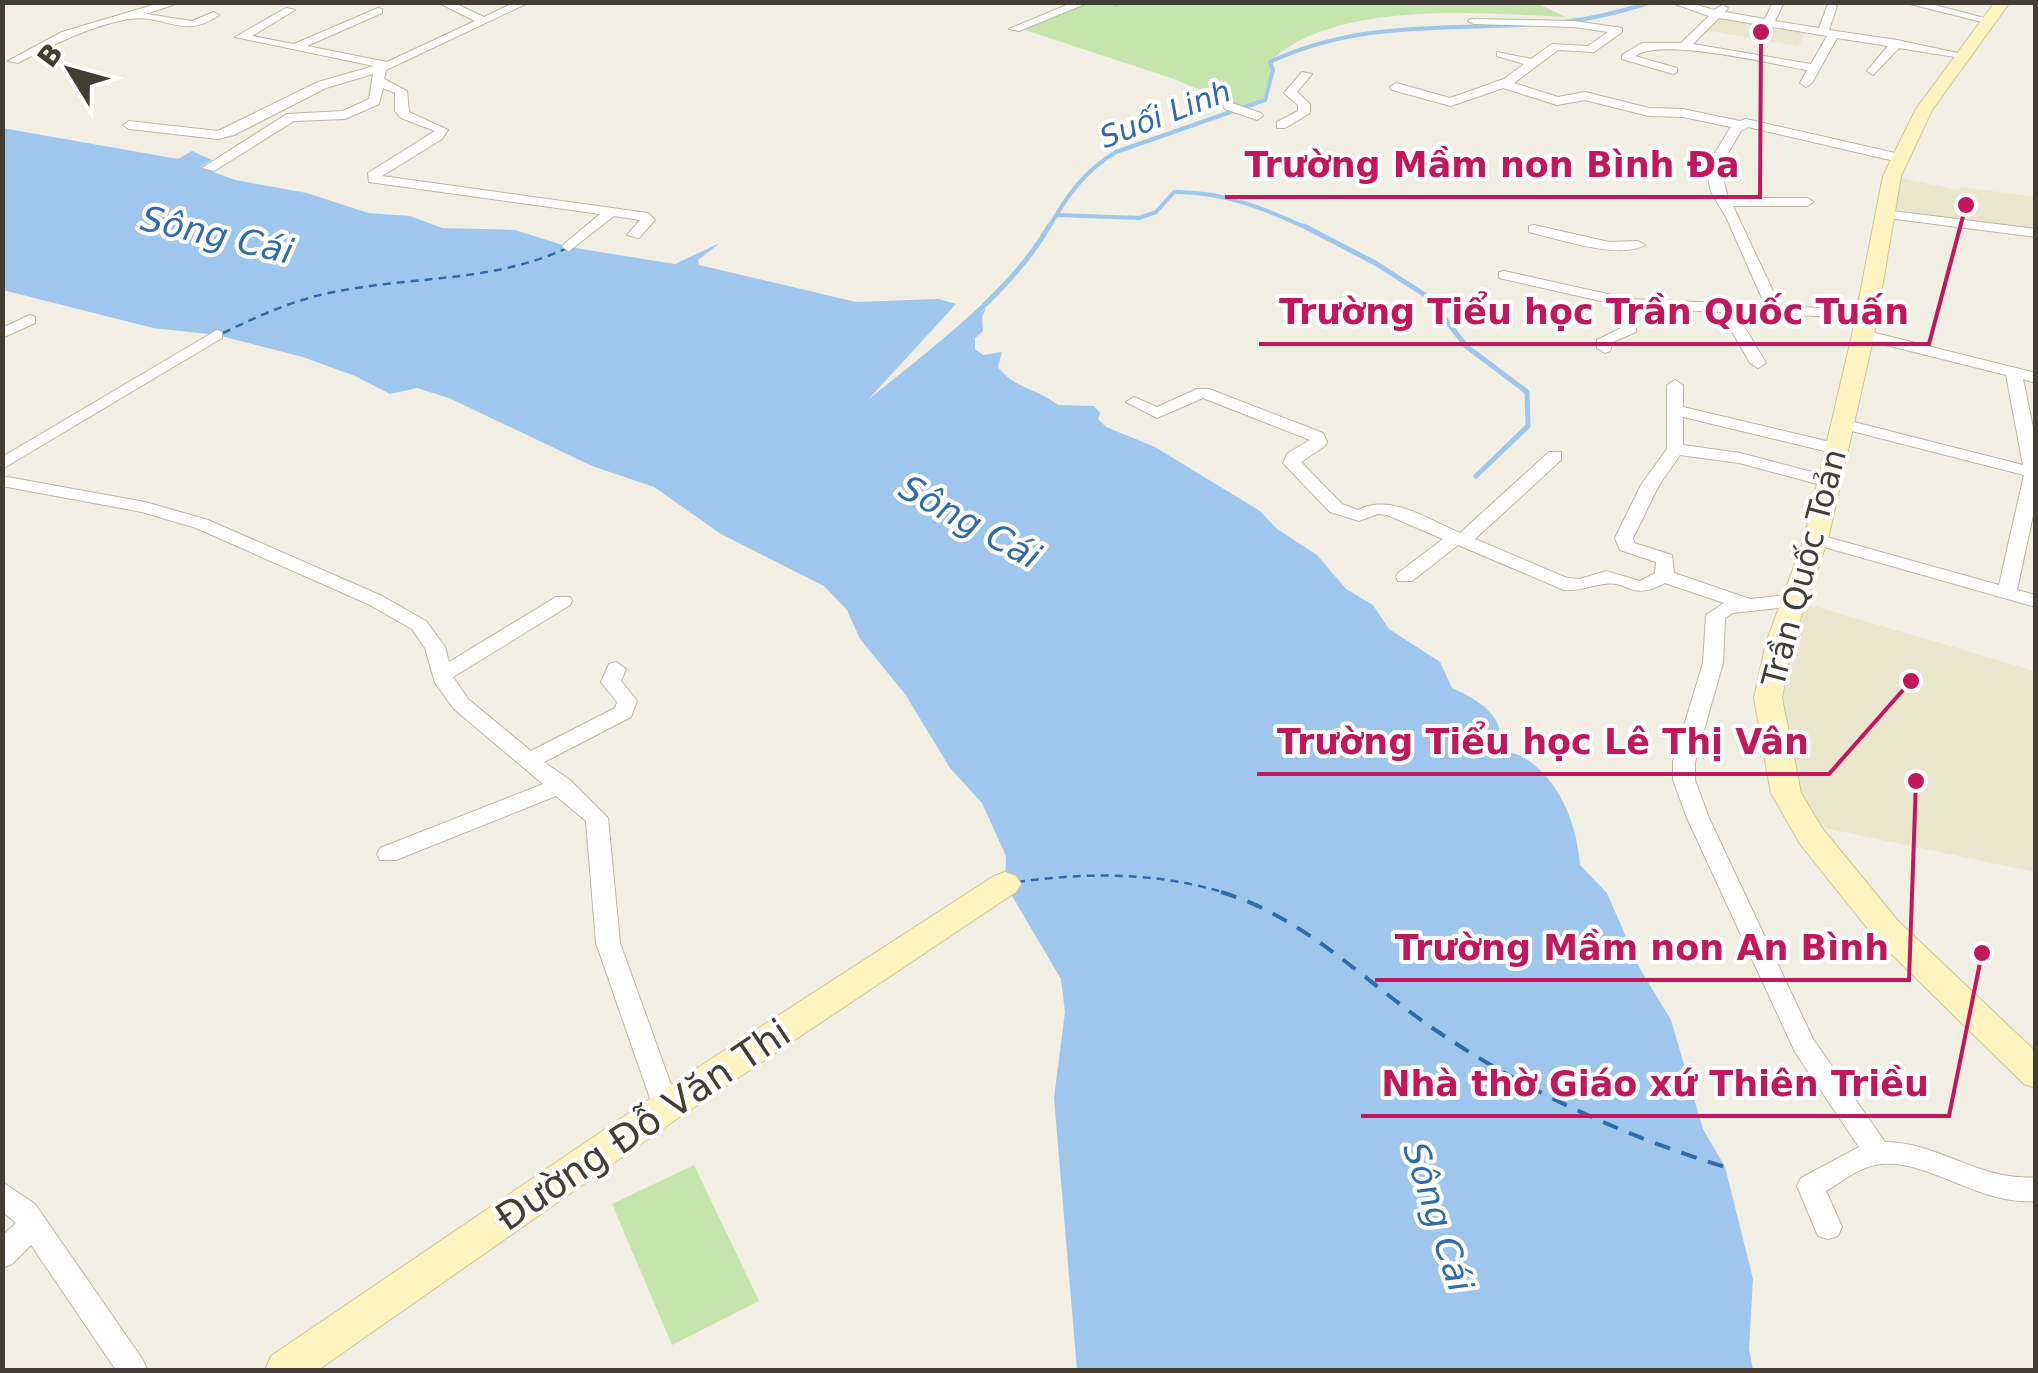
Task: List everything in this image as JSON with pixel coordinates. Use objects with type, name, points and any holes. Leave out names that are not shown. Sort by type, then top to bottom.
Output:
[{"type":"main road","name":"Trần Quốc Toản","points":[[1997,12],[1924,108],[1899,158],[1816,539],[1779,643],[1768,698],[1786,793],[1811,836],[1888,930],[2036,1074]]},
{"type":"main road","name":"Đường Đỗ Văn Thi","points":[[285,1370],[666,1107],[1006,884]]},
{"type":"street","points":[[14,60],[57,37],[176,2]]},
{"type":"street","points":[[442,2],[484,21]]},
{"type":"street","points":[[129,125],[224,134],[322,85],[383,71],[525,2]]},
{"type":"street","points":[[1015,29],[1085,2]]},
{"type":"street","points":[[1105,2],[1117,2]]},
{"type":"street","points":[[1684,46],[1730,2]]},
{"type":"street","points":[[1769,22],[1778,2]]},
{"type":"street","points":[[1675,3],[1715,14],[1961,55]]},
{"type":"street","points":[[1902,16],[1911,4],[1997,12]]},
{"type":"street","points":[[1806,83],[1829,32],[1832,6]]},
{"type":"street","points":[[290,10],[241,37],[300,48],[383,71],[401,91],[404,114],[442,130],[373,176],[374,179],[466,195],[612,211],[648,220],[634,235]]},
{"type":"street","points":[[280,59],[378,10]]},
{"type":"street","points":[[132,15],[191,25],[214,15]]},
{"type":"street","points":[[1396,87],[1451,102],[1504,84],[1560,46],[1590,50],[1618,30],[1474,20]]},
{"type":"street","points":[[1602,43],[1636,50]]},
{"type":"street","points":[[1673,70],[1627,58],[1636,50],[1658,43],[1816,68]]},
{"type":"street","points":[[1873,72],[1897,43]]},
{"type":"street","points":[[1551,50],[1583,58]]},
{"type":"street","points":[[1501,54],[1532,63]]},
{"type":"street","points":[[208,168],[291,117],[345,115],[362,108],[378,98],[383,71]]},
{"type":"street","points":[[1281,124],[1304,113],[1304,104],[1290,94],[1306,74]]},
{"type":"street","points":[[1504,84],[1557,101],[1585,96],[1649,112],[1683,113],[1899,158]]},
{"type":"street","points":[[1229,106],[1257,116]]},
{"type":"street","points":[[1721,106],[1747,113],[1712,167],[1774,310]]},
{"type":"street","points":[[1724,202],[1807,202]]},
{"type":"street","points":[[569,247],[612,211]]},
{"type":"street","points":[[1884,214],[2036,233]]},
{"type":"street","points":[[1534,229],[1609,246],[1638,246]]},
{"type":"street","points":[[1504,275],[1630,302],[1774,310],[1864,325],[2036,378]]},
{"type":"street","points":[[1605,348],[1605,340],[1631,328],[1630,302]]},
{"type":"street","points":[[1727,310],[1758,364]]},
{"type":"street","points":[[2,334],[30,320]]},
{"type":"street","points":[[2,464],[217,336]]},
{"type":"street","points":[[2008,593],[2034,472],[2013,370]]},
{"type":"street","points":[[1664,576],[1666,559],[1626,546],[1624,538],[1650,484],[1675,449],[1674,385]]},
{"type":"street","points":[[1134,402],[1157,413],[1187,396],[1207,392],[1317,437],[1319,442],[1294,457],[1292,463],[1336,508],[1358,516],[1375,508],[1391,510],[1573,586],[1600,577],[1642,587],[1664,576],[1747,605]]},
{"type":"street","points":[[1674,410],[2034,472]]},
{"type":"street","points":[[1675,449],[1740,458],[1829,482]]},
{"type":"street","points":[[1405,578],[1459,539],[1555,456]]},
{"type":"street","points":[[2,481],[145,507],[266,550],[419,625],[435,646],[442,674],[461,704],[598,818],[608,944],[666,1107]]},
{"type":"street","points":[[1816,539],[2036,601]]},
{"type":"street","points":[[1794,600],[1747,605],[1716,615],[1713,662],[1684,762],[1684,780],[1804,1044],[1878,1152]]},
{"type":"street","points":[[442,674],[563,601]]},
{"type":"street","points":[[531,760],[624,712],[627,701],[610,682],[616,669]]},
{"type":"street","points":[[388,854],[562,785]]},
{"type":"street","points":[[1828,1227],[1810,1186],[1878,1152],[1912,1155],[1969,1180],[2028,1191],[2036,1189]]},
{"type":"street","points":[[2,1194],[34,1225],[133,1370]]},
{"type":"street","points":[[2,1255],[34,1225]]},
{"type":"shaded area","points":[[1719,17],[1807,31],[1798,46],[1703,30]]},
{"type":"shaded area","points":[[1901,178],[1959,190],[1961,187],[2035,197],[2035,231],[1895,213]]},
{"type":"shaded area","points":[[1807,604],[2035,671],[2035,872],[1820,827],[1800,793],[1781,701],[1792,646]]},
{"type":"green space","points":[[1092,2],[1534,2],[1566,17],[1451,13],[1370,19],[1332,28],[1298,41],[1270,61],[1273,70],[1265,100],[1245,109],[1174,79],[1022,29]]},
{"type":"green space","points":[[694,1165],[759,1301],[672,1345],[612,1204]]},
{"type":"water","name":"Sông Cái","points":[[2,128],[178,159],[192,151],[212,160],[200,167],[235,180],[307,193],[368,213],[410,216],[442,228],[515,230],[569,247],[675,264],[720,243],[698,260],[699,265],[856,302],[938,299],[956,304],[855,414],[986,308],[983,331],[975,338],[975,349],[983,355],[1002,352],[998,367],[1004,374],[1058,405],[1094,406],[1106,427],[1155,447],[1260,511],[1277,529],[1317,555],[1346,589],[1373,605],[1389,629],[1440,662],[1452,688],[1495,718],[1501,737],[1499,748],[1534,765],[1556,789],[1570,818],[1580,865],[1607,893],[1640,969],[1671,1020],[1703,1129],[1725,1167],[1753,1279],[1749,1349],[1753,1370],[1077,1370],[1054,1098],[1065,1012],[1061,979],[1005,884],[1006,856],[982,803],[950,768],[905,694],[860,639],[847,610],[824,586],[721,534],[654,487],[592,466],[449,398],[417,388],[390,394],[303,357],[217,335],[153,328],[3,290]]},
{"type":"waterway","points":[[1048,229],[1077,186],[1105,159],[1265,100],[1273,70],[1270,62],[1305,48],[1375,32],[1568,22],[1652,2]]},
{"type":"waterway","points":[[1057,215],[1139,218],[1156,212],[1174,192],[1192,192],[1243,203],[1309,229]]},
{"type":"waterway","name":"Suối Linh","points":[[845,422],[983,306],[1031,254],[1049,226]]},
{"type":"waterway","points":[[1304,226],[1377,264],[1428,297],[1466,346],[1527,392],[1528,426],[1476,476]]},
{"type":"ferry route","points":[[223,333],[324,294],[483,273],[567,248]]},
{"type":"ferry route","points":[[1017,882],[1124,876],[1176,881],[1229,894]]},
{"type":"ferry route","points":[[1221,892],[1251,903],[1306,933],[1431,1027],[1500,1071],[1610,1125],[1725,1167]]},
{"type":"place","name":"Trường Mầm non Bình Đa","points":[[1761,32]]},
{"type":"place","name":"Trường Tiểu học Trần Quốc Tuấn","points":[[1966,205]]},
{"type":"place","name":"Trường Tiểu học Lê Thị Vân","points":[[1911,681]]},
{"type":"place","name":"Trường Mầm non An Bình","points":[[1916,781]]},
{"type":"place","name":"Nhà thờ Giáo xứ Thiên Triều","points":[[1982,953]]}]
